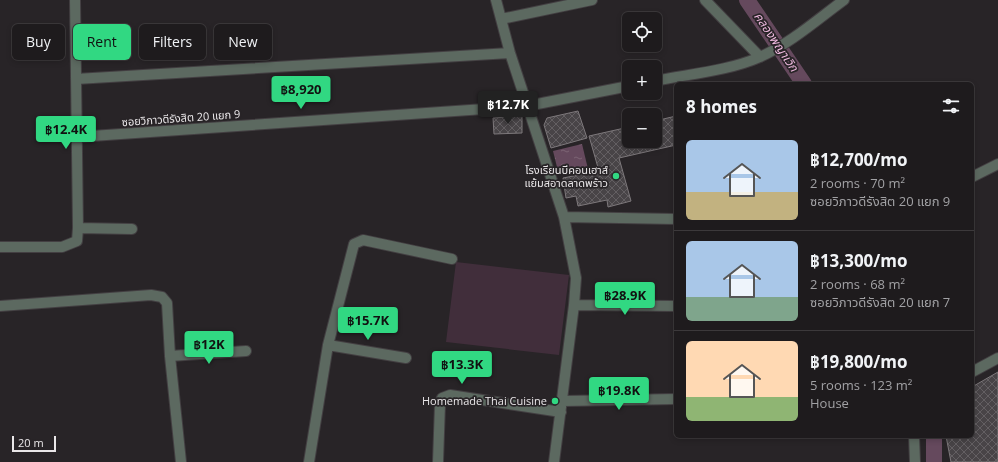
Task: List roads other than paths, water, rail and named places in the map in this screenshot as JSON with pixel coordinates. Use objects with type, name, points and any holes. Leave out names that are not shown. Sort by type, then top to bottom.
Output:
[{"type":"street","points":[[0,248],[62,247],[76,241],[78,228],[75,0]]},
{"type":"street","points":[[496,0],[510,53],[564,217],[576,278],[554,462]]},
{"type":"street","points":[[501,19],[592,0]]},
{"type":"street","points":[[705,0],[760,57]]},
{"type":"street","points":[[662,80],[736,65],[760,57],[788,41],[844,0]]},
{"type":"street","points":[[76,79],[510,53]]},
{"type":"street","name":"ซอยวิภาวดีรังสิต 20 แยก 9","points":[[77,137],[527,106],[622,87]]},
{"type":"street","points":[[974,176],[998,164]]},
{"type":"street","points":[[564,217],[674,219]]},
{"type":"street","points":[[78,228],[132,229]]},
{"type":"street","points":[[309,462],[328,345],[352,248],[358,241],[363,240],[452,259]]},
{"type":"street","points":[[0,306],[151,295],[162,297],[167,302],[170,356],[181,462]]},
{"type":"street","points":[[574,304],[674,306]]},
{"type":"street","points":[[328,345],[406,358]]},
{"type":"street","points":[[170,356],[246,351]]},
{"type":"street","points":[[974,371],[998,360]]},
{"type":"street","points":[[438,462],[440,404],[442,398],[446,396],[467,396],[561,412]]},
{"type":"street","points":[[562,401],[674,399]]},
{"type":"street","points":[[914,438],[915,462]]},
{"type":"water","points":[[582,144],[588,169],[559,175],[553,151]]},
{"type":"waterway","name":"คลองพญาเวิก","points":[[747,0],[803,82]]},
{"type":"waterway","name":"คลองพญาเวิก","points":[[934,438],[934,462]]},
{"type":"place","name":"โรงเรียนบีคอนเฮาส์ แย้มสอาดลาดพร้าว","points":[[616,176]]},
{"type":"place","name":"Homemade Thai Cuisine","points":[[555,401]]}]
